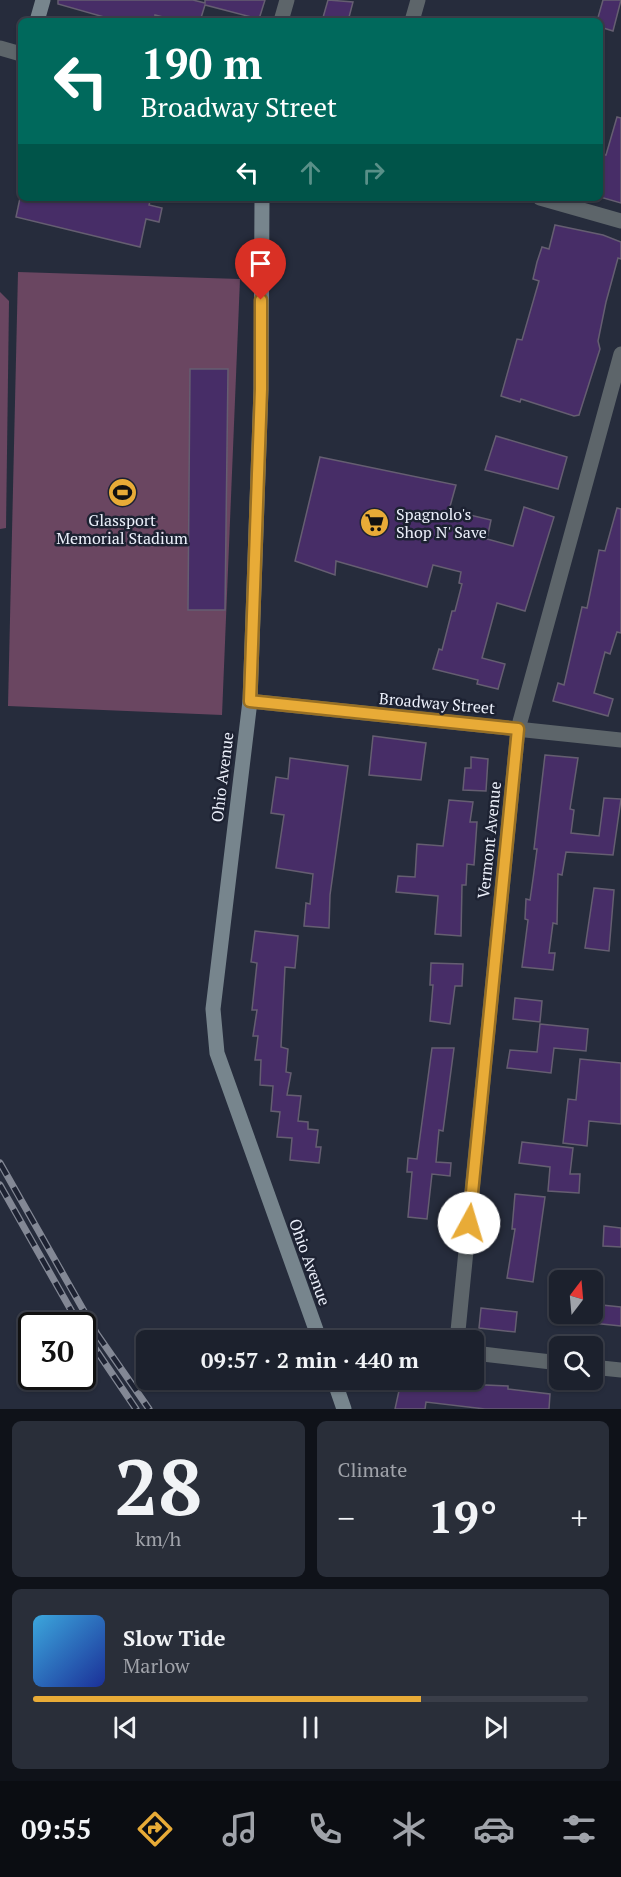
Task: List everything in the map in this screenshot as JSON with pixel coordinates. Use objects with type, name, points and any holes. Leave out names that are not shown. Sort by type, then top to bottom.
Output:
[{"type":"main road","points":[[38,18],[43,0]]},
{"type":"main road","name":"Ohio Avenue","points":[[262,201],[261,389],[250,701],[213,1009],[217,1053],[316,1330]]},
{"type":"main road","points":[[338,1390],[345,1409]]},
{"type":"street","points":[[282,18],[287,0]]},
{"type":"street","points":[[413,18],[418,0]]},
{"type":"street","points":[[0,48],[18,53]]},
{"type":"street","points":[[551,201],[621,221]]},
{"type":"street","name":"Vermont Avenue","points":[[458,1330],[518,729],[621,354]]},
{"type":"street","name":"Broadway Street","points":[[250,701],[621,740]]},
{"type":"street","points":[[484,1354],[549,1362]]},
{"type":"street","points":[[603,1368],[621,1370]]},
{"type":"shaded area","name":"Glassport Memorial Stadium","points":[[18,272],[240,279],[222,715],[8,706]]},
{"type":"shaded area","points":[[0,292],[9,301],[6,528],[0,529]]},
{"type":"building","points":[[58,0],[193,0],[205,3],[205,0],[265,0],[259,18],[205,5],[201,18],[166,18],[155,15],[154,18],[107,18],[58,4]]},
{"type":"building","points":[[328,0],[353,2],[349,18],[323,18]]},
{"type":"building","points":[[603,0],[621,0],[613,31],[603,28],[603,18],[598,18]]},
{"type":"building","points":[[617,117],[621,118],[621,203],[603,198],[603,155],[606,155]]},
{"type":"building","points":[[19,201],[150,201],[149,205],[162,208],[159,222],[146,219],[140,247],[16,217]]},
{"type":"building","points":[[555,225],[603,235],[621,242],[621,259],[618,258],[598,341],[600,349],[579,415],[574,416],[521,399],[520,402],[501,396],[517,339],[522,340],[539,281],[533,279],[537,262],[542,247],[549,249]]},
{"type":"building","points":[[190,369],[228,369],[225,610],[188,610]]},
{"type":"building","points":[[496,436],[567,457],[558,489],[485,470]]},
{"type":"building","points":[[320,457],[456,485],[449,510],[491,520],[487,539],[513,546],[524,507],[554,517],[525,611],[497,603],[482,658],[505,664],[498,689],[477,684],[478,680],[433,669],[439,649],[442,650],[452,611],[455,611],[462,584],[459,583],[461,572],[433,565],[427,587],[336,561],[335,575],[295,561]]},
{"type":"building","points":[[617,508],[621,509],[621,633],[617,632],[610,654],[605,652],[594,693],[613,699],[608,716],[553,701],[558,683],[564,685],[582,607],[587,608],[599,550],[605,551]]},
{"type":"building","points":[[373,736],[426,743],[421,780],[369,775]]},
{"type":"building","points":[[545,755],[578,758],[570,809],[574,810],[571,833],[599,836],[604,798],[621,799],[613,855],[566,852],[562,875],[558,874],[557,924],[553,923],[549,953],[555,953],[553,970],[522,967],[528,920],[525,919],[526,899],[530,900],[537,849],[534,849]]},
{"type":"building","points":[[471,757],[488,759],[486,791],[463,790],[465,768],[471,768]]},
{"type":"building","points":[[290,758],[348,766],[330,895],[329,928],[304,926],[306,903],[310,904],[313,874],[276,868],[284,815],[271,813],[276,777],[288,779]]},
{"type":"building","points":[[449,800],[473,802],[470,822],[477,822],[474,865],[467,864],[466,885],[462,885],[461,936],[435,934],[438,896],[396,892],[398,876],[415,877],[417,844],[443,846]]},
{"type":"building","points":[[594,888],[614,890],[609,951],[585,948]]},
{"type":"building","points":[[255,931],[298,936],[295,968],[285,967],[281,1047],[288,1049],[286,1072],[291,1073],[287,1095],[301,1096],[298,1121],[308,1122],[308,1129],[318,1130],[316,1147],[321,1147],[319,1163],[290,1160],[292,1138],[277,1137],[280,1112],[271,1111],[273,1086],[260,1085],[261,1060],[255,1060],[258,1036],[253,1036],[257,1010],[252,1010],[257,963],[251,962]]},
{"type":"building","points":[[431,963],[463,964],[462,986],[455,986],[450,1024],[430,1021],[433,985],[430,985]]},
{"type":"building","points":[[515,998],[542,1001],[540,1022],[513,1019]]},
{"type":"building","points":[[540,1024],[588,1029],[586,1051],[554,1048],[551,1073],[507,1068],[510,1050],[537,1052]]},
{"type":"building","points":[[432,1048],[454,1048],[443,1131],[439,1130],[436,1162],[451,1163],[450,1176],[432,1174],[427,1219],[408,1217],[412,1172],[407,1172],[408,1158],[417,1159]]},
{"type":"building","points":[[580,1059],[621,1063],[621,1124],[589,1121],[587,1146],[563,1143],[568,1099],[576,1100]]},
{"type":"building","points":[[522,1142],[573,1148],[570,1174],[580,1174],[579,1193],[548,1191],[550,1167],[519,1163]]},
{"type":"building","points":[[515,1194],[545,1197],[533,1282],[507,1278],[515,1229],[512,1229]]},
{"type":"building","points":[[604,1226],[621,1228],[621,1247],[603,1246]]},
{"type":"building","points":[[603,1305],[621,1307],[621,1326],[602,1324]]},
{"type":"building","points":[[481,1308],[517,1312],[515,1332],[479,1328]]},
{"type":"building","points":[[484,1385],[508,1386],[508,1389],[550,1394],[549,1409],[485,1409],[426,1402],[425,1409],[395,1409],[399,1390],[484,1390]]},
{"type":"railway","points":[[0,1163],[97,1334],[149,1409]]},
{"type":"railway","points":[[0,1185],[72,1312]]},
{"type":"railway","points":[[96,1350],[136,1409]]},
{"type":"place","name":"Glassport Memorial Stadium","points":[[122,492]]},
{"type":"place","name":"Spagnolo's Shop N' Save","points":[[375,523]]},
{"type":"route","points":[[261,300],[261,389],[250,701],[518,729],[469,1223]]}]
